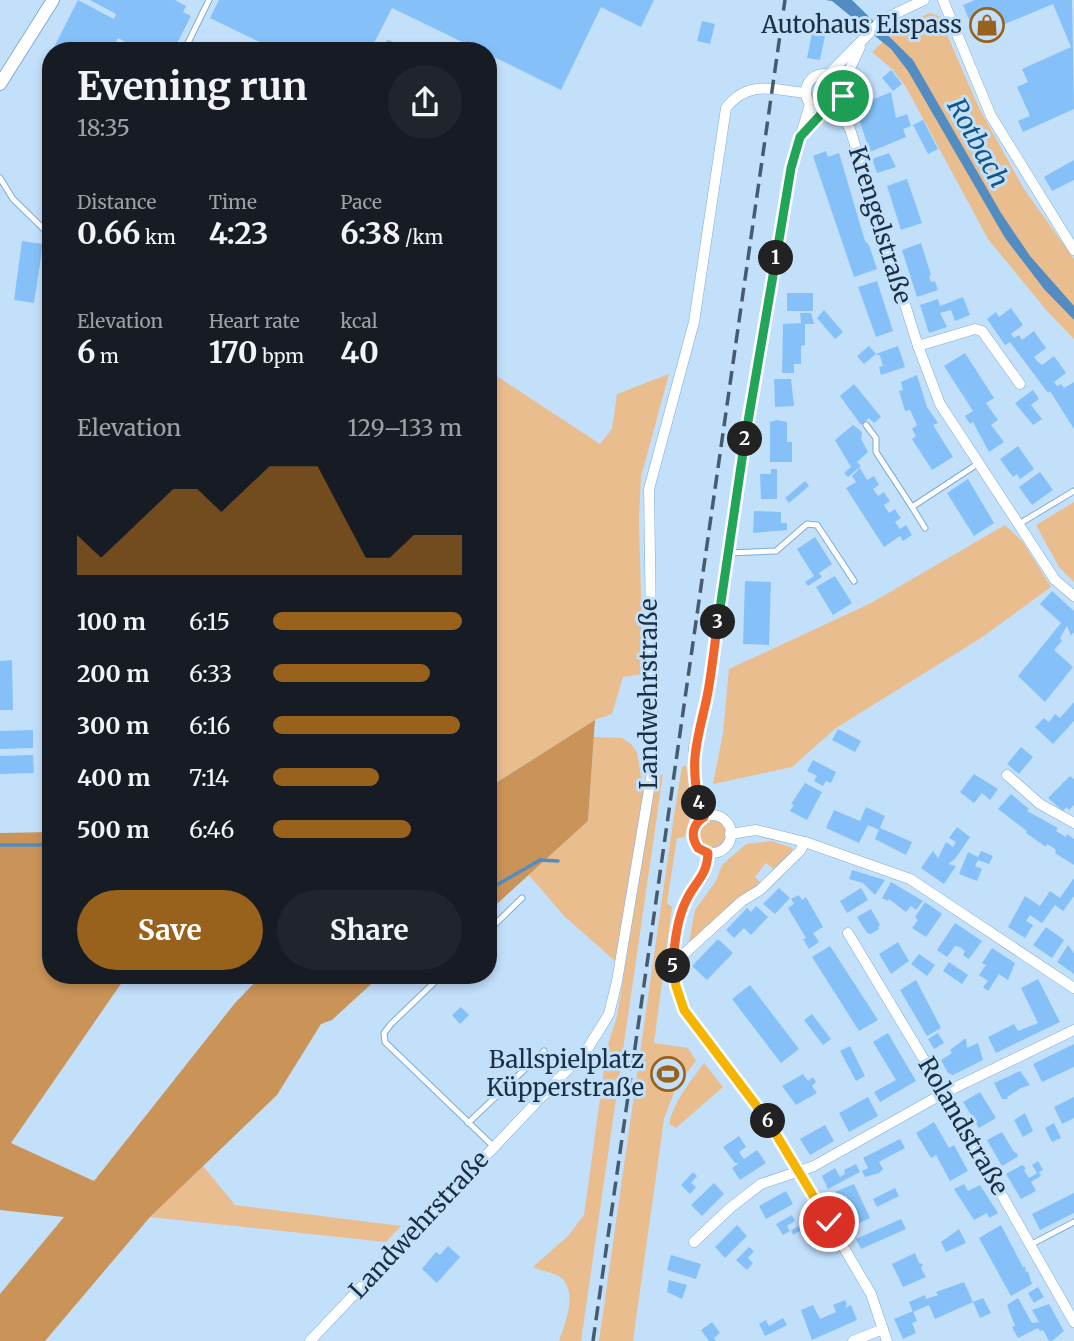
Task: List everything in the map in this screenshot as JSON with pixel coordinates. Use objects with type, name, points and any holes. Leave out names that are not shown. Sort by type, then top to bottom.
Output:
[{"type":"street","points":[[0,83],[53,0]]},
{"type":"street","points":[[704,817],[694,780],[694,747],[708,695],[728,553],[789,182],[813,78],[829,74],[882,20],[924,0]]},
{"type":"street","points":[[943,0],[991,116],[1074,250]]},
{"type":"street","points":[[800,137],[824,111],[837,106],[843,96],[842,86],[863,40]]},
{"type":"street","points":[[829,74],[842,86]]},
{"type":"street","name":"Landwehrstraße","points":[[310,1341],[588,1048],[609,1014],[617,981],[653,766],[649,489],[694,322],[726,108],[736,95],[750,88],[808,99]]},
{"type":"street","points":[[808,99],[824,111]]},
{"type":"street","name":"Krengelstraße","points":[[837,106],[850,129],[918,346],[940,404],[1055,580],[1074,596]]},
{"type":"street","points":[[918,346],[975,329],[982,331],[1020,384]]},
{"type":"street","points":[[1007,775],[1040,804],[1074,823]]},
{"type":"street","points":[[711,815],[725,821],[730,834],[725,848],[719,852],[708,853],[698,848],[693,834],[694,827],[704,817],[711,815]]},
{"type":"street","points":[[730,834],[756,830],[805,842],[910,879],[1074,988]]},
{"type":"street","points":[[673,964],[742,901],[760,890],[805,842]]},
{"type":"street","points":[[708,853],[703,877],[685,901],[673,964],[676,986],[684,1010],[774,1130],[871,1294],[887,1341]]},
{"type":"street","name":"Rolandstraße","points":[[848,933],[944,1093],[1074,1322]]},
{"type":"street","points":[[694,1242],[730,1208],[761,1184],[814,1166],[944,1093],[1074,1030]]},
{"type":"street","points":[[853,1341],[883,1329]]},
{"type":"lane","points":[[188,42],[209,0]]},
{"type":"lane","points":[[0,178],[13,199],[42,227]]},
{"type":"lane","points":[[866,425],[876,438],[876,452],[925,528]]},
{"type":"lane","points":[[912,507],[979,463]]},
{"type":"lane","points":[[1019,524],[1074,491]]},
{"type":"lane","points":[[728,553],[776,551],[807,524],[817,525],[854,581]]},
{"type":"lane","points":[[497,922],[522,898]]},
{"type":"lane","points":[[433,984],[391,1024],[384,1033],[385,1042],[493,1146]]},
{"type":"lane","points":[[468,1123],[544,1051]]},
{"type":"lane","points":[[1030,1244],[1074,1222]]},
{"type":"shaded area","points":[[930,13],[939,16],[979,108],[1024,189],[1074,259],[1074,339],[1047,311],[988,239],[906,87],[892,69],[872,52],[901,25]]},
{"type":"shaded area","points":[[669,374],[641,477],[639,519],[643,674],[623,677],[612,714],[595,720],[497,782],[497,376],[600,444],[612,429],[617,394]]},
{"type":"shaded area","points":[[1074,502],[1074,582],[1059,567],[1036,525]]},
{"type":"shaded area","points":[[1005,525],[1023,542],[1051,587],[981,638],[836,728],[792,767],[713,784],[723,733],[729,669],[871,603]]},
{"type":"shaded area","points":[[595,720],[588,821],[497,904],[497,782]]},
{"type":"shaded area","points":[[594,737],[622,738],[631,744],[637,752],[644,795],[625,916],[615,961],[564,916],[529,875],[588,821]]},
{"type":"shaded area","points":[[686,765],[692,802],[689,805],[690,817],[685,837],[677,838],[667,903],[672,907],[654,1043],[688,1048],[696,1061],[676,1087],[664,1119],[633,1341],[599,1341],[674,815],[682,767]]},
{"type":"shaded area","points":[[663,774],[581,1341],[559,1341],[569,1308],[569,1291],[560,1277],[533,1267],[568,1236],[584,1215],[607,1048],[617,1016],[656,777]]},
{"type":"shaded area","points":[[712,820],[722,824],[726,834],[722,844],[712,848],[702,844],[698,834],[702,824]]},
{"type":"shaded area","points":[[42,832],[42,984],[121,984],[11,1143],[94,1181],[235,1003],[253,984],[371,984],[332,1020],[321,1024],[277,1095],[150,1217],[45,1341],[0,1341],[0,1294],[64,1217],[0,1210],[0,833]]},
{"type":"shaded area","points":[[772,841],[793,848],[789,857],[775,870],[766,863],[755,877],[762,884],[689,942],[695,910],[716,881],[722,865],[746,844]]},
{"type":"shaded area","points":[[704,1063],[723,1087],[676,1128],[669,1124],[675,1107]]},
{"type":"shaded area","points":[[203,1166],[235,1205],[401,1226],[386,1242],[150,1217]]},
{"type":"water","points":[[825,0],[852,0],[913,60],[1001,213],[1030,256],[1074,306],[1074,320],[1044,289],[1005,238],[908,71],[891,49],[832,1]]},
{"type":"building","points":[[78,0],[114,19],[116,14],[90,0],[175,0],[186,6],[183,12],[191,16],[178,42],[125,42],[118,38],[116,42],[57,42]]},
{"type":"building","points":[[219,0],[654,0],[641,27],[601,7],[561,90],[497,58],[497,42],[462,42],[392,8],[375,42],[259,42],[210,18]]},
{"type":"building","points":[[975,0],[1072,0],[1074,109],[1023,132],[1018,121],[1030,116],[1017,87],[1028,82],[1022,69],[1071,47],[1053,4],[976,36],[963,5]]},
{"type":"building","points":[[702,21],[715,24],[710,44],[697,41]]},
{"type":"building","points":[[812,33],[825,36],[820,60],[807,58]]},
{"type":"building","points":[[891,70],[902,84],[893,91],[882,78]]},
{"type":"building","points":[[891,92],[896,118],[907,114],[911,126],[903,129],[906,137],[870,152],[855,107]]},
{"type":"building","points":[[923,120],[938,149],[928,154],[913,125]]},
{"type":"building","points":[[826,151],[828,157],[839,153],[865,241],[869,245],[877,269],[854,277],[813,156]]},
{"type":"building","points":[[889,153],[896,167],[877,173],[872,159]]},
{"type":"building","points":[[1074,160],[1074,180],[1052,191],[1044,177]]},
{"type":"building","points":[[907,179],[922,223],[901,230],[887,186]]},
{"type":"building","points":[[22,241],[42,244],[34,303],[14,300]]},
{"type":"building","points":[[921,243],[931,282],[935,281],[938,290],[917,297],[902,250]]},
{"type":"building","points":[[877,281],[893,331],[876,337],[858,287]]},
{"type":"building","points":[[787,293],[813,293],[813,311],[787,311]]},
{"type":"building","points":[[963,297],[970,315],[955,321],[951,310],[940,313],[947,327],[929,333],[920,305],[938,299],[940,306]]},
{"type":"building","points":[[1011,308],[1023,325],[1011,334],[1014,338],[1019,335],[1022,340],[1034,331],[1046,348],[1034,357],[1037,361],[1042,365],[1054,356],[1066,373],[1054,382],[1057,386],[1061,384],[1064,388],[1074,382],[1074,429],[1050,391],[1048,393],[1010,342],[1005,345],[987,319],[996,312],[999,317]]},
{"type":"building","points":[[824,310],[843,332],[835,339],[817,318]]},
{"type":"building","points":[[800,313],[811,313],[814,324],[805,324],[801,364],[794,364],[794,373],[782,373],[783,324],[801,323]]},
{"type":"building","points":[[869,346],[876,354],[864,364],[857,356]]},
{"type":"building","points":[[898,346],[905,367],[881,375],[879,367],[883,366],[880,356],[876,354]]},
{"type":"building","points":[[965,353],[994,398],[986,403],[998,420],[991,425],[1004,442],[989,452],[973,422],[970,424],[965,416],[973,411],[944,366]]},
{"type":"building","points":[[917,375],[927,407],[938,423],[933,425],[953,457],[932,470],[912,439],[916,436],[912,429],[917,425],[910,410],[905,411],[899,391],[903,390],[901,382]]},
{"type":"building","points":[[774,379],[791,379],[794,406],[775,407]]},
{"type":"building","points":[[854,384],[881,417],[874,423],[869,418],[861,425],[840,396]]},
{"type":"building","points":[[1033,390],[1039,399],[1031,405],[1042,419],[1033,425],[1015,403]]},
{"type":"building","points":[[770,422],[787,422],[787,442],[792,442],[792,462],[770,462]]},
{"type":"building","points":[[853,425],[862,432],[861,439],[868,452],[857,462],[861,466],[848,477],[844,473],[851,467],[835,440]]},
{"type":"building","points":[[1018,446],[1034,469],[1020,479],[1017,474],[1013,477],[1000,459]]},
{"type":"building","points":[[860,468],[867,480],[874,476],[879,485],[873,489],[878,496],[884,492],[890,501],[884,505],[889,513],[895,509],[901,518],[895,522],[900,529],[906,525],[912,535],[903,541],[900,536],[884,547],[846,488],[856,482],[852,476]]},
{"type":"building","points":[[771,469],[777,469],[777,499],[761,499],[760,474],[771,474]]},
{"type":"building","points":[[1040,472],[1053,490],[1032,505],[1019,487]]},
{"type":"building","points":[[968,479],[994,523],[974,536],[947,493]]},
{"type":"building","points":[[805,481],[809,486],[789,503],[785,498]]},
{"type":"building","points":[[754,511],[781,512],[781,523],[787,523],[787,530],[753,533]]},
{"type":"building","points":[[815,537],[832,564],[819,573],[822,577],[808,586],[805,582],[814,576],[797,549]]},
{"type":"building","points":[[835,576],[852,603],[833,615],[816,587]]},
{"type":"building","points":[[745,581],[771,582],[769,645],[743,644]]},
{"type":"building","points":[[1052,591],[1074,611],[1074,632],[1071,636],[1067,626],[1060,638],[1062,641],[1054,650],[1073,667],[1045,702],[1018,676],[1061,623],[1040,604]]},
{"type":"building","points":[[12,660],[13,710],[0,710],[0,661]]},
{"type":"building","points":[[1074,702],[1074,721],[1053,744],[1035,727],[1044,718],[1049,722],[1055,714],[1060,718]]},
{"type":"building","points":[[838,729],[861,741],[855,752],[832,740]]},
{"type":"building","points":[[33,730],[33,748],[0,749],[0,731]]},
{"type":"building","points":[[1021,747],[1033,757],[1019,774],[1007,764]]},
{"type":"building","points":[[33,755],[34,773],[0,774],[0,756]]},
{"type":"building","points":[[813,760],[836,772],[831,783],[826,781],[823,786],[814,781],[817,776],[807,771]]},
{"type":"building","points":[[974,774],[998,789],[990,800],[982,793],[974,803],[960,792]]},
{"type":"building","points":[[1070,776],[1074,779],[1074,805],[1063,811],[1048,798]]},
{"type":"building","points":[[805,783],[822,792],[807,820],[790,811],[794,805],[791,804]]},
{"type":"building","points":[[1011,794],[1029,809],[1027,811],[1058,828],[1056,831],[1066,837],[1067,834],[1074,839],[1074,865],[1055,853],[1056,850],[1052,847],[1047,844],[1046,847],[1026,833],[1027,831],[998,809]]},
{"type":"building","points":[[866,807],[885,816],[880,828],[912,842],[906,855],[875,839],[879,830],[868,825],[859,843],[826,828],[834,810],[860,821]]},
{"type":"building","points":[[957,827],[970,837],[955,859],[948,864],[956,866],[944,884],[921,868],[933,851],[938,858],[946,842],[953,847],[956,842],[949,838]]},
{"type":"building","points":[[981,851],[993,856],[989,864],[978,860],[975,866],[982,869],[977,881],[959,874],[968,852],[978,857]]},
{"type":"building","points":[[852,870],[885,880],[875,895],[863,883],[849,879]]},
{"type":"building","points":[[1074,878],[1074,896],[1063,911],[1055,905],[1042,923],[1030,915],[1026,921],[1033,925],[1025,938],[1008,927],[1025,896],[1040,906],[1050,891],[1060,898]]},
{"type":"building","points":[[891,882],[923,901],[916,910],[911,906],[906,912],[889,899],[888,901],[882,898]]},
{"type":"building","points":[[779,888],[790,898],[775,914],[763,904]]},
{"type":"building","points":[[861,888],[868,900],[847,913],[840,901]]},
{"type":"building","points":[[799,895],[802,900],[806,897],[823,927],[813,933],[819,942],[809,949],[803,939],[806,938],[788,908],[794,904],[791,899]]},
{"type":"building","points":[[925,902],[942,914],[926,937],[912,928],[918,920],[915,917]]},
{"type":"building","points":[[756,906],[768,917],[751,935],[744,928],[734,938],[726,930],[747,908],[751,912]]},
{"type":"building","points":[[871,909],[880,925],[879,929],[871,934],[867,933],[857,917]]},
{"type":"building","points":[[955,923],[982,941],[969,959],[963,955],[965,951],[960,947],[955,946],[947,957],[937,950]]},
{"type":"building","points":[[1046,927],[1064,940],[1052,958],[1033,945]]},
{"type":"building","points":[[718,939],[733,953],[707,980],[692,966]]},
{"type":"building","points":[[898,942],[909,961],[891,974],[879,954]]},
{"type":"building","points":[[1068,945],[1074,953],[1074,974],[1057,962]]},
{"type":"building","points":[[830,946],[878,1020],[859,1031],[812,957]]},
{"type":"building","points":[[992,948],[1015,963],[1008,980],[999,974],[988,991],[983,987],[988,981],[979,975],[986,965],[982,963]]},
{"type":"building","points":[[919,954],[935,965],[927,976],[911,964]]},
{"type":"building","points":[[949,962],[968,975],[962,984],[943,971]]},
{"type":"building","points":[[1038,979],[1060,1022],[996,1053],[988,1037],[1014,1024],[1018,1031],[1038,1023],[1021,988]]},
{"type":"building","points":[[916,980],[941,1028],[927,1036],[900,990]]},
{"type":"building","points":[[750,985],[799,1049],[781,1063],[732,999]]},
{"type":"building","points":[[461,1007],[469,1015],[460,1024],[452,1015]]},
{"type":"building","points":[[812,1014],[831,1039],[823,1045],[804,1020]]},
{"type":"building","points":[[888,1033],[916,1081],[880,1102],[874,1092],[896,1080],[873,1042]]},
{"type":"building","points":[[938,1033],[944,1043],[934,1049],[928,1039]]},
{"type":"building","points":[[966,1038],[967,1048],[978,1043],[983,1060],[953,1075],[948,1073],[941,1060]]},
{"type":"building","points":[[1074,1044],[1074,1067],[1042,1082],[1033,1064]]},
{"type":"building","points":[[850,1046],[865,1076],[856,1081],[840,1051]]},
{"type":"building","points":[[1020,1071],[1030,1085],[1021,1088],[1007,1097],[1008,1099],[1002,1099],[994,1083]]},
{"type":"building","points":[[803,1074],[808,1081],[813,1077],[816,1082],[812,1086],[817,1093],[796,1105],[782,1086]]},
{"type":"building","points":[[980,1092],[996,1118],[979,1128],[963,1102]]},
{"type":"building","points":[[868,1097],[878,1116],[849,1132],[839,1113]]},
{"type":"building","points":[[1074,1097],[1074,1118],[1062,1124],[1054,1107]]},
{"type":"building","points":[[1025,1113],[1033,1131],[1023,1137],[1014,1120]]},
{"type":"building","points":[[934,1122],[949,1148],[954,1145],[968,1171],[950,1181],[936,1155],[931,1158],[916,1133]]},
{"type":"building","points":[[1054,1123],[1061,1138],[1052,1142],[1045,1128]]},
{"type":"building","points":[[825,1125],[834,1141],[810,1155],[800,1139]]},
{"type":"building","points":[[1002,1132],[1018,1154],[1002,1166],[987,1140]]},
{"type":"building","points":[[739,1136],[746,1147],[739,1152],[744,1159],[757,1150],[766,1163],[740,1180],[732,1168],[739,1163],[735,1163],[723,1147]]},
{"type":"building","points":[[900,1139],[905,1148],[879,1162],[883,1169],[879,1173],[865,1177],[862,1171],[868,1168],[863,1158]]},
{"type":"building","points":[[1038,1161],[1043,1170],[1039,1172],[1041,1176],[1031,1182],[1036,1191],[1021,1199],[1006,1174],[1022,1165],[1029,1178],[1037,1173],[1032,1165]]},
{"type":"building","points":[[856,1164],[860,1172],[828,1189],[822,1176],[835,1168],[840,1177],[845,1174],[844,1170]]},
{"type":"building","points":[[693,1172],[697,1176],[691,1183],[696,1187],[690,1194],[681,1185]]},
{"type":"building","points":[[714,1183],[724,1194],[702,1216],[691,1205]]},
{"type":"building","points":[[854,1184],[870,1218],[855,1225],[847,1208],[843,1210],[835,1192]]},
{"type":"building","points":[[964,1184],[968,1191],[980,1185],[998,1213],[989,1218],[987,1213],[974,1220],[954,1189]]},
{"type":"building","points":[[895,1188],[899,1196],[877,1207],[873,1199]]},
{"type":"building","points":[[786,1191],[793,1204],[766,1219],[759,1206]]},
{"type":"building","points":[[1074,1193],[1074,1213],[1040,1230],[1032,1214]]},
{"type":"building","points":[[792,1215],[795,1221],[787,1226],[790,1231],[783,1235],[776,1224]]},
{"type":"building","points":[[901,1219],[906,1229],[861,1249],[856,1239]]},
{"type":"building","points":[[807,1222],[809,1226],[813,1224],[817,1229],[822,1241],[811,1247],[802,1230],[793,1235],[791,1230]]},
{"type":"building","points":[[737,1225],[747,1236],[725,1258],[715,1247]]},
{"type":"building","points":[[1001,1225],[1023,1267],[1026,1267],[1025,1271],[1028,1272],[1032,1284],[1011,1296],[979,1238]]},
{"type":"building","points":[[959,1229],[966,1243],[946,1252],[941,1242]]},
{"type":"building","points":[[448,1246],[460,1257],[437,1283],[422,1269],[436,1252],[440,1255]]},
{"type":"building","points":[[749,1247],[754,1251],[748,1258],[753,1263],[747,1270],[736,1260]]},
{"type":"building","points":[[915,1253],[919,1263],[923,1264],[921,1268],[926,1277],[903,1287],[892,1264]]},
{"type":"building","points":[[671,1255],[701,1264],[696,1279],[667,1270]]},
{"type":"building","points":[[669,1280],[687,1285],[682,1299],[667,1292]]},
{"type":"building","points":[[964,1282],[973,1302],[935,1319],[929,1305],[913,1312],[909,1302],[925,1295],[926,1299],[938,1295],[936,1292]]},
{"type":"building","points":[[1038,1287],[1044,1297],[1034,1303],[1028,1293]]},
{"type":"building","points":[[983,1298],[991,1313],[980,1318],[973,1302]]},
{"type":"building","points":[[1018,1298],[1032,1323],[1039,1322],[1032,1310],[1049,1304],[1064,1331],[1052,1341],[1038,1328],[1018,1338],[1012,1327],[1015,1326],[1007,1305]]},
{"type":"building","points":[[845,1300],[845,1308],[851,1305],[857,1320],[812,1340],[801,1310],[813,1305],[820,1319],[836,1312],[833,1305]]},
{"type":"building","points":[[913,1311],[917,1321],[912,1323],[916,1333],[903,1339],[894,1319]]},
{"type":"building","points":[[783,1318],[787,1325],[765,1336],[759,1324],[766,1320],[769,1326]]},
{"type":"building","points":[[712,1322],[720,1333],[714,1338],[716,1341],[709,1341],[701,1330]]},
{"type":"waterway","points":[[0,845],[42,845]]},
{"type":"waterway","points":[[497,885],[540,860],[558,861]]},
{"type":"railway","points":[[593,1341],[785,0]]},
{"type":"place","name":"Autohaus Elspass","points":[[987,25]]},
{"type":"place","name":"Ballspielplatz Küpperstraße","points":[[668,1074]]},
{"type":"route","points":[[829,1222],[774,1130],[684,1010],[678,995],[673,964],[685,901],[703,877],[708,864],[708,853],[698,848],[693,834],[694,827],[704,817],[694,780],[694,747],[708,695],[745,441],[791,168],[800,137],[824,111],[837,106],[843,96]]},
{"type":"water label","name":"Rotbach","points":[[978,143]]}]
